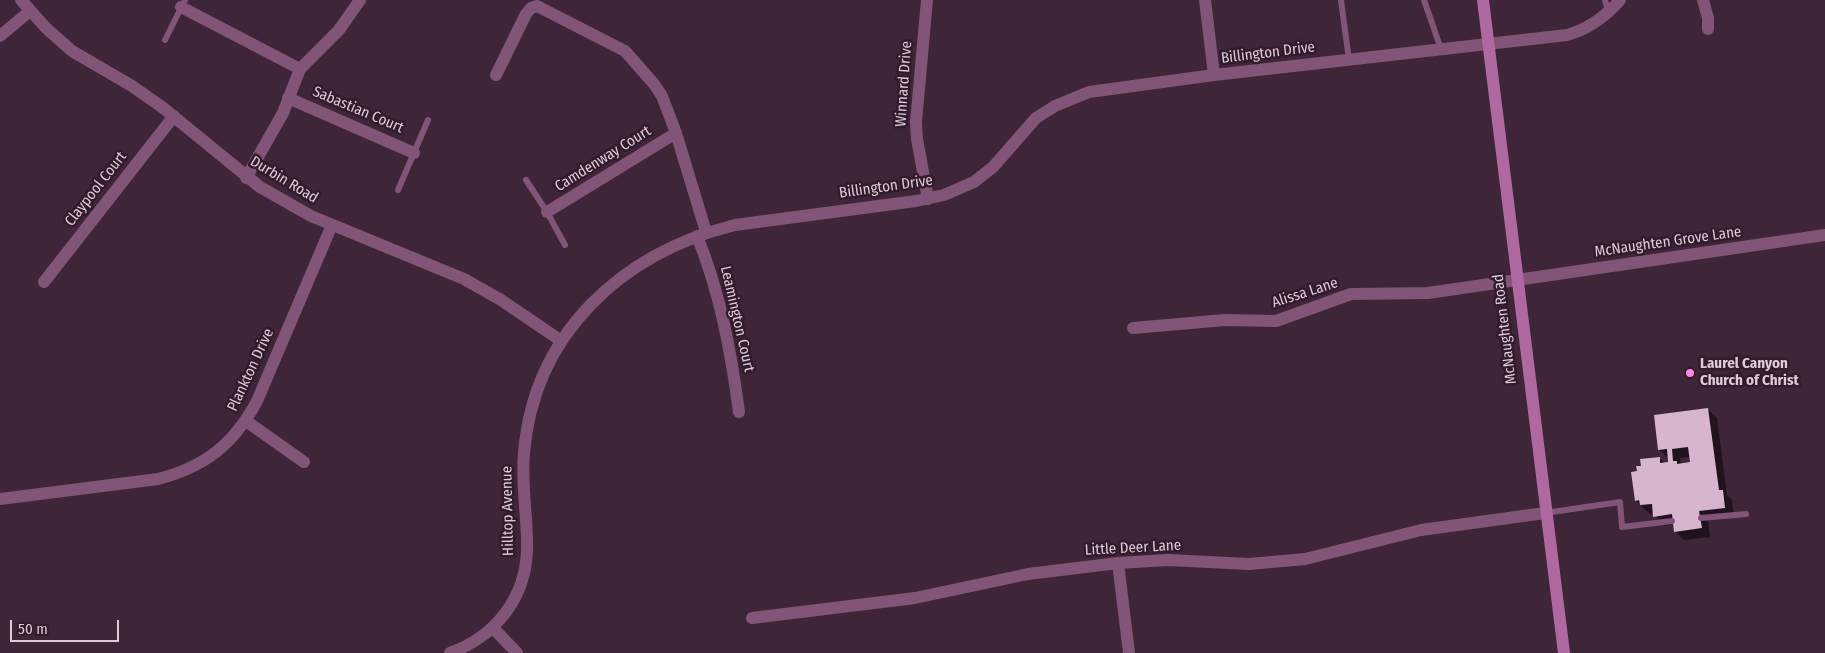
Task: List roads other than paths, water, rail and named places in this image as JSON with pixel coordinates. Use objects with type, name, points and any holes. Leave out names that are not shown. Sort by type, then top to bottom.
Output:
[{"type":"street","name":"Durbin Road","points":[[22,0],[30,11],[72,51],[132,86],[174,116],[246,178],[285,202],[332,224],[464,279],[501,300],[560,340]]},
{"type":"street","points":[[246,178],[283,113],[300,69],[339,30],[360,0]]},
{"type":"street","name":"Winnard Drive","points":[[927,0],[916,139],[928,199]]},
{"type":"street","points":[[1205,0],[1214,75]]},
{"type":"street","name":"McNaughten Road","points":[[1483,0],[1516,280],[1564,653]]},
{"type":"street","name":"Billington Drive","points":[[560,340],[604,292],[631,269],[653,255],[702,234],[771,219],[928,199],[951,192],[974,182],[993,167],[1036,118],[1072,98],[1104,90],[1214,75],[1488,45],[1579,32],[1608,13],[1620,0]]},
{"type":"street","points":[[1703,0],[1708,18],[1708,29]]},
{"type":"street","points":[[183,4],[300,69]]},
{"type":"street","name":"Camdenway Court","points":[[496,75],[526,14],[531,8],[538,6],[625,51],[662,96],[676,133],[702,234]]},
{"type":"street","points":[[0,36],[30,11]]},
{"type":"street","name":"Sabastian Court","points":[[288,98],[414,153]]},
{"type":"street","name":"Claypool Court","points":[[44,282],[174,116]]},
{"type":"street","name":"Camdenway Court","points":[[548,212],[676,133]]},
{"type":"street","name":"Plankton Drive","points":[[0,499],[158,479],[181,473],[215,454],[246,421],[332,224]]},
{"type":"street","name":"Leamington Court","points":[[702,234],[722,314],[739,412]]},
{"type":"street","name":"McNaughten Grove Lane","points":[[1516,280],[1825,235]]},
{"type":"street","name":"Alissa Lane","points":[[1133,328],[1225,320],[1276,321],[1351,294],[1428,293],[1516,280]]},
{"type":"street","name":"Hilltop Avenue","points":[[450,653],[466,647],[494,628],[517,595],[525,566],[524,452],[532,407],[548,361],[560,340]]},
{"type":"street","points":[[246,421],[304,462]]},
{"type":"street","name":"Little Deer Lane","points":[[752,618],[915,598],[1028,574],[1118,563],[1168,560],[1248,564],[1289,561],[1329,554],[1421,530],[1545,513]]},
{"type":"street","points":[[1118,563],[1130,653]]},
{"type":"street","points":[[494,628],[517,653]]},
{"type":"lane","points":[[1341,0],[1349,60]]},
{"type":"lane","points":[[1424,0],[1441,49]]},
{"type":"lane","points":[[1605,0],[1608,13]]},
{"type":"lane","points":[[165,40],[183,4]]},
{"type":"lane","points":[[398,190],[428,120]]},
{"type":"lane","points":[[526,180],[548,212],[565,245]]},
{"type":"lane","points":[[1545,513],[1620,502],[1622,527],[1672,522]]},
{"type":"lane","points":[[1701,518],[1746,514]]},
{"type":"place","name":"Laurel Canyon Church of Christ","points":[[1690,373]]}]
